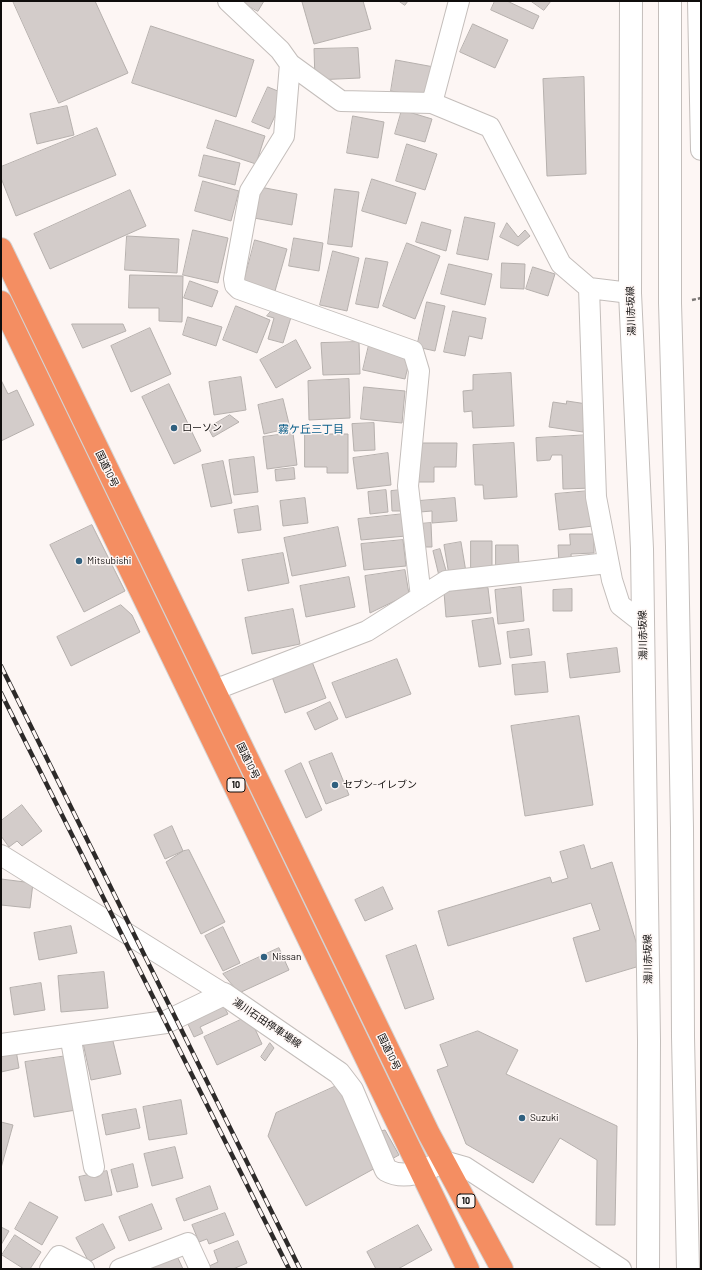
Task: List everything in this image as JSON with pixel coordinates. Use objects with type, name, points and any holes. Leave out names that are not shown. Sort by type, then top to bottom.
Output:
[{"type":"highway","name":"国道10号","points":[[1,249],[429,1134],[502,1269]]},
{"type":"highway","name":"10","points":[[1,302],[284,884],[420,1172],[468,1269]]},
{"type":"main road","name":"湯川赤坂線","points":[[631,1],[630,293],[642,549],[649,1041],[648,1269]]},
{"type":"main road","points":[[670,1],[670,303],[678,571],[682,828],[683,1037],[688,1269]]},
{"type":"main road","name":"湯川石田停車場線","points":[[1,1045],[166,1022],[224,994],[339,1072],[352,1090],[386,1170],[395,1175],[420,1172],[444,1161]]},
{"type":"street","points":[[228,1],[280,50],[290,64],[341,101],[432,103],[490,127],[561,264],[589,288],[630,293]]},
{"type":"street","points":[[432,103],[459,1]]},
{"type":"street","points":[[698,1],[701,150]]},
{"type":"street","points":[[290,64],[284,136],[250,191],[234,279],[235,285],[239,289],[413,351],[419,371],[408,486],[421,597]]},
{"type":"street","points":[[589,288],[596,497],[608,562],[620,605],[643,622]]},
{"type":"street","points":[[214,690],[367,631],[446,582],[608,562]]},
{"type":"street","points":[[1,855],[224,994]]},
{"type":"street","points":[[70,1035],[94,1167]]},
{"type":"street","points":[[444,1161],[465,1167],[621,1269]]},
{"type":"street","points":[[120,1269],[188,1243],[200,1269]]},
{"type":"street","points":[[50,1269],[59,1256],[84,1269]]},
{"type":"building","points":[[13,1],[95,1],[128,73],[59,103]]},
{"type":"building","points":[[240,1],[264,1],[258,11]]},
{"type":"building","points":[[363,1],[371,29],[314,44],[302,2]]},
{"type":"building","points":[[399,1],[408,1],[405,5]]},
{"type":"building","points":[[495,1],[507,1],[539,16],[533,29],[491,10]]},
{"type":"building","points":[[531,1],[551,1],[544,10]]},
{"type":"building","points":[[473,24],[508,40],[495,68],[460,52]]},
{"type":"building","points":[[151,26],[254,60],[236,117],[132,83]]},
{"type":"building","points":[[358,48],[360,78],[315,80],[314,49]]},
{"type":"building","points":[[396,60],[434,67],[428,98],[391,91]]},
{"type":"building","points":[[584,77],[586,174],[547,176],[543,79]]},
{"type":"building","points":[[268,87],[285,94],[269,129],[252,122]]},
{"type":"building","points":[[67,106],[74,135],[37,144],[30,114]]},
{"type":"building","points":[[402,110],[432,119],[425,142],[395,134]]},
{"type":"building","points":[[353,116],[384,122],[378,158],[347,153]]},
{"type":"building","points":[[216,120],[265,136],[256,164],[207,148]]},
{"type":"building","points":[[97,128],[116,175],[16,216],[1,178],[1,167]]},
{"type":"building","points":[[407,144],[437,154],[425,190],[396,181]]},
{"type":"building","points":[[204,155],[240,163],[235,185],[199,176]]},
{"type":"building","points":[[372,179],[416,193],[406,224],[362,211]]},
{"type":"building","points":[[203,181],[239,191],[231,221],[195,211]]},
{"type":"building","points":[[260,187],[297,194],[292,225],[254,218]]},
{"type":"building","points":[[335,189],[359,192],[352,247],[328,244]]},
{"type":"building","points":[[130,190],[146,226],[50,269],[34,234]]},
{"type":"building","points":[[465,217],[495,223],[488,260],[457,254]]},
{"type":"building","points":[[422,222],[451,230],[446,251],[416,242]]},
{"type":"building","points":[[507,223],[518,237],[525,230],[530,236],[518,246],[500,237]]},
{"type":"building","points":[[193,230],[228,238],[218,283],[183,275]]},
{"type":"building","points":[[127,236],[179,239],[177,273],[125,270]]},
{"type":"building","points":[[294,238],[323,243],[319,271],[289,266]]},
{"type":"building","points":[[255,240],[287,249],[275,291],[244,282]]},
{"type":"building","points":[[407,243],[440,256],[415,319],[383,306]]},
{"type":"building","points":[[333,251],[359,258],[347,311],[320,305]]},
{"type":"building","points":[[366,258],[388,262],[378,308],[356,304]]},
{"type":"building","points":[[502,263],[525,264],[524,289],[501,288]]},
{"type":"building","points":[[449,264],[492,274],[485,305],[441,294]]},
{"type":"building","points":[[533,267],[555,274],[548,296],[526,289]]},
{"type":"building","points":[[130,275],[183,276],[182,322],[159,321],[159,308],[129,308]]},
{"type":"building","points":[[190,281],[218,291],[212,307],[184,298]]},
{"type":"building","points":[[427,302],[445,306],[435,351],[417,347]]},
{"type":"building","points":[[236,306],[270,320],[257,353],[223,340]]},
{"type":"building","points":[[273,309],[292,314],[283,343],[268,339],[274,318],[267,316]]},
{"type":"building","points":[[453,311],[486,318],[482,339],[469,336],[465,356],[444,352]]},
{"type":"building","points":[[188,317],[222,327],[216,346],[183,335]]},
{"type":"building","points":[[72,324],[123,324],[126,331],[83,348]]},
{"type":"building","points":[[150,328],[171,374],[131,392],[111,346]]},
{"type":"building","points":[[296,340],[311,368],[276,388],[260,360]]},
{"type":"building","points":[[359,342],[360,374],[323,375],[321,343]]},
{"type":"building","points":[[369,345],[411,354],[405,379],[363,370]]},
{"type":"building","points":[[511,373],[514,426],[473,428],[472,411],[464,412],[463,391],[473,390],[473,375]]},
{"type":"building","points":[[241,377],[246,410],[214,415],[209,382]]},
{"type":"building","points":[[349,379],[350,418],[309,420],[308,381]]},
{"type":"building","points":[[1,380],[8,394],[17,390],[34,425],[1,441]]},
{"type":"building","points":[[169,384],[201,451],[174,464],[142,397]]},
{"type":"building","points":[[364,387],[405,391],[402,423],[361,419]]},
{"type":"building","points":[[283,399],[290,428],[264,434],[258,405]]},
{"type":"building","points":[[567,401],[587,404],[583,432],[549,427],[553,402],[566,404]]},
{"type":"building","points":[[230,415],[239,422],[213,437],[208,428]]},
{"type":"building","points":[[374,423],[375,450],[354,451],[352,424]]},
{"type":"building","points":[[293,433],[297,465],[267,469],[263,437]]},
{"type":"building","points":[[305,434],[348,434],[348,473],[327,473],[327,467],[305,467]]},
{"type":"building","points":[[590,435],[593,488],[563,489],[562,455],[552,455],[550,460],[537,461],[536,438]]},
{"type":"building","points":[[417,443],[457,443],[456,467],[434,467],[434,482],[416,482]]},
{"type":"building","points":[[514,443],[517,497],[484,499],[483,485],[475,485],[473,445]]},
{"type":"building","points":[[388,453],[391,485],[357,489],[353,458]]},
{"type":"building","points":[[254,457],[258,492],[234,495],[229,460]]},
{"type":"building","points":[[223,461],[232,503],[211,507],[202,465]]},
{"type":"building","points":[[294,468],[295,479],[276,481],[275,470]]},
{"type":"building","points":[[386,490],[388,512],[370,514],[368,492]]},
{"type":"building","points":[[402,490],[403,511],[392,511],[391,491]]},
{"type":"building","points":[[589,491],[593,526],[559,530],[555,494]]},
{"type":"building","points":[[305,498],[308,523],[283,526],[280,501]]},
{"type":"building","points":[[455,498],[457,521],[432,523],[432,511],[420,512],[419,501]]},
{"type":"building","points":[[258,506],[261,530],[238,533],[234,510]]},
{"type":"building","points":[[404,514],[406,536],[361,540],[358,519]]},
{"type":"building","points":[[431,523],[432,547],[420,547],[419,524]]},
{"type":"building","points":[[92,525],[125,591],[84,612],[50,545]]},
{"type":"building","points":[[338,527],[346,566],[292,576],[284,538]]},
{"type":"building","points":[[570,534],[594,534],[594,553],[571,554],[572,564],[559,565],[558,545],[570,545]]},
{"type":"building","points":[[403,540],[406,566],[364,570],[361,544]]},
{"type":"building","points":[[471,541],[492,541],[492,572],[471,572]]},
{"type":"building","points":[[461,542],[466,572],[449,575],[444,545]]},
{"type":"building","points":[[496,545],[518,545],[519,567],[496,568]]},
{"type":"building","points":[[440,549],[447,574],[439,576],[433,551]]},
{"type":"building","points":[[283,553],[289,583],[248,591],[242,560]]},
{"type":"building","points":[[405,570],[409,594],[370,613],[365,576]]},
{"type":"building","points":[[349,577],[355,607],[306,617],[300,586]]},
{"type":"building","points":[[521,587],[524,621],[498,624],[495,590]]},
{"type":"building","points":[[488,588],[491,613],[446,617],[444,592]]},
{"type":"building","points":[[572,589],[572,611],[553,611],[553,590]]},
{"type":"building","points":[[121,605],[132,615],[140,632],[71,666],[57,637]]},
{"type":"building","points":[[293,609],[300,644],[252,654],[245,618]]},
{"type":"building","points":[[493,618],[501,664],[479,667],[472,621]]},
{"type":"building","points":[[529,629],[532,655],[510,658],[507,632]]},
{"type":"building","points":[[617,648],[620,672],[570,678],[567,654]]},
{"type":"building","points":[[311,659],[326,698],[285,713],[271,674]]},
{"type":"building","points":[[397,659],[411,694],[346,718],[332,683]]},
{"type":"building","points":[[545,662],[548,692],[515,695],[512,665]]},
{"type":"building","points":[[330,702],[338,719],[315,730],[307,713]]},
{"type":"building","points":[[579,716],[593,805],[525,816],[511,726]]},
{"type":"building","points":[[332,753],[349,795],[326,804],[309,762]]},
{"type":"building","points":[[301,763],[322,810],[306,818],[285,771]]},
{"type":"building","points":[[22,805],[42,831],[22,846],[17,841],[9,847],[1,836],[1,821]]},
{"type":"building","points":[[172,826],[183,851],[165,859],[154,835]]},
{"type":"building","points":[[584,845],[591,869],[612,862],[643,965],[586,982],[573,938],[600,930],[591,903],[448,946],[438,911],[550,877],[552,883],[568,878],[560,852]]},
{"type":"building","points":[[189,850],[225,922],[201,934],[166,862],[183,851]]},
{"type":"building","points":[[1,879],[33,883],[30,908],[1,905]]},
{"type":"building","points":[[383,887],[393,909],[365,921],[355,900]]},
{"type":"building","points":[[71,926],[77,953],[39,960],[34,933]]},
{"type":"building","points":[[223,927],[240,963],[223,971],[205,936]]},
{"type":"building","points":[[416,945],[434,999],[405,1009],[386,956]]},
{"type":"building","points":[[279,948],[289,970],[239,993],[223,974]]},
{"type":"building","points":[[104,972],[108,1008],[61,1012],[58,976]]},
{"type":"building","points":[[41,983],[45,1010],[14,1015],[10,988]]},
{"type":"building","points":[[222,1003],[228,1014],[200,1027],[203,1033],[194,1037],[186,1020]]},
{"type":"building","points":[[249,1016],[262,1044],[217,1065],[204,1037]]},
{"type":"building","points":[[478,1031],[518,1050],[506,1074],[617,1126],[615,1225],[596,1225],[597,1160],[560,1138],[533,1183],[466,1144],[437,1070],[448,1066],[440,1045]]},
{"type":"building","points":[[112,1037],[121,1074],[91,1080],[83,1043]]},
{"type":"building","points":[[270,1043],[274,1048],[265,1061],[261,1057]]},
{"type":"building","points":[[16,1050],[19,1068],[1,1072],[1,1053]]},
{"type":"building","points":[[67,1056],[76,1110],[34,1117],[25,1062]]},
{"type":"building","points":[[343,1083],[366,1134],[385,1130],[399,1155],[306,1206],[268,1136],[276,1113]]},
{"type":"building","points":[[181,1100],[187,1134],[149,1140],[143,1107]]},
{"type":"building","points":[[136,1109],[140,1128],[106,1135],[102,1115]]},
{"type":"building","points":[[1,1122],[13,1125],[1,1168]]},
{"type":"building","points":[[175,1147],[183,1178],[152,1186],[144,1154]]},
{"type":"building","points":[[133,1164],[138,1187],[117,1192],[111,1170]]},
{"type":"building","points":[[107,1171],[112,1195],[85,1201],[79,1177]]},
{"type":"building","points":[[210,1186],[218,1209],[184,1221],[176,1199]]},
{"type":"building","points":[[30,1202],[58,1217],[42,1245],[15,1229]]},
{"type":"building","points":[[152,1204],[162,1229],[129,1241],[119,1217]]},
{"type":"building","points":[[225,1213],[234,1235],[209,1244],[207,1239],[199,1242],[192,1225]]},
{"type":"building","points":[[103,1224],[115,1248],[89,1262],[76,1238]]},
{"type":"building","points":[[418,1225],[432,1250],[398,1269],[376,1269],[367,1252]]},
{"type":"building","points":[[1,1227],[9,1231],[1,1245]]},
{"type":"building","points":[[15,1235],[41,1252],[30,1269],[24,1269],[2,1255]]},
{"type":"building","points":[[238,1241],[247,1263],[233,1269],[208,1269],[207,1267],[218,1262],[214,1251]]},
{"type":"building","points":[[177,1256],[183,1269],[146,1269]]},
{"type":"railway","points":[[1,666],[300,1269]]},
{"type":"railway","points":[[1,693],[289,1269]]},
{"type":"place","name":"ローソン","points":[[174,428]]},
{"type":"place","name":"Mitsubishi","points":[[79,561]]},
{"type":"place","name":"セブン-イレブン","points":[[335,785]]},
{"type":"place","name":"Nissan","points":[[264,957]]},
{"type":"place","name":"Suzuki","points":[[522,1118]]},
{"type":"district","name":"霧ケ丘三丁目","points":[[311,429]]}]
